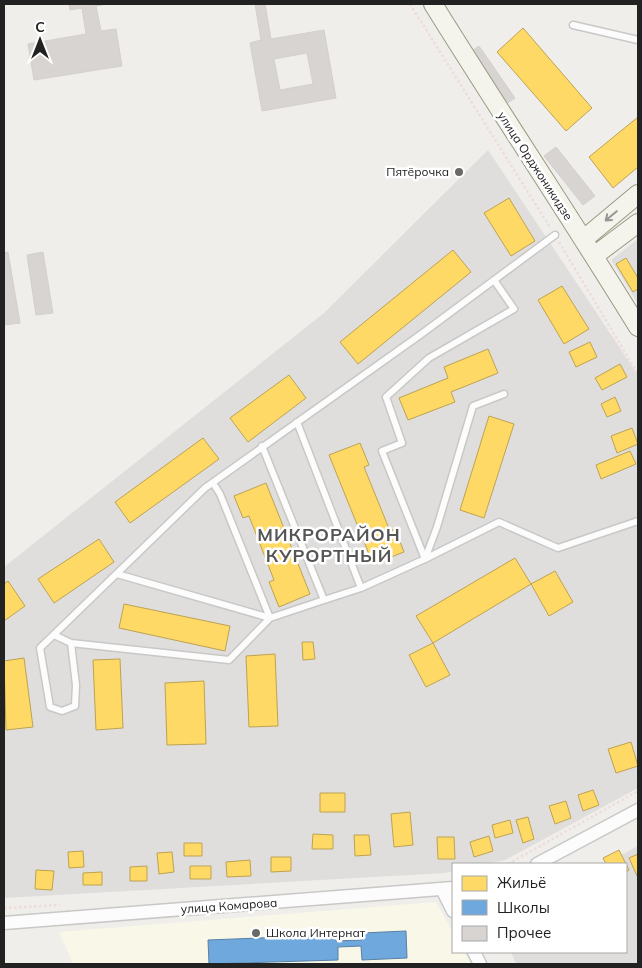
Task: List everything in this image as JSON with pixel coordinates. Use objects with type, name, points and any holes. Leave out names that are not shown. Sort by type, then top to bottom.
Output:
[{"type":"main road","name":"улица Орджоникидзе","points":[[432,4],[513,134],[584,239],[638,327]]},
{"type":"main road","points":[[584,239],[638,194]]},
{"type":"main road","points":[[594,256],[638,223]]},
{"type":"street","points":[[539,863],[638,810]]},
{"type":"street","points":[[448,888],[452,906]]},
{"type":"street","name":"улица Комарова","points":[[4,923],[448,888]]},
{"type":"lane","points":[[573,25],[638,40]]},
{"type":"lane","points":[[71,643],[76,685],[75,706],[62,711],[50,707],[40,648],[213,483],[555,235]]},
{"type":"lane","points":[[425,558],[382,451],[402,443],[386,397],[428,358],[514,309],[494,280]]},
{"type":"lane","points":[[425,558],[437,527],[473,406],[504,394]]},
{"type":"lane","points":[[297,422],[361,588]]},
{"type":"lane","points":[[262,446],[324,600]]},
{"type":"lane","points":[[213,483],[220,494],[270,618]]},
{"type":"lane","points":[[54,635],[71,643],[229,660],[270,618],[361,588],[499,522],[558,548],[638,521]]},
{"type":"lane","points":[[117,574],[270,618]]},
{"type":"path","points":[[410,4],[555,235],[638,374]]},
{"type":"path","points":[[510,863],[638,790]]},
{"type":"shaded area","points":[[488,150],[638,375],[638,788],[505,860],[489,863],[452,863],[452,871],[445,873],[4,898],[4,567],[324,313]]},
{"type":"shaded area","points":[[638,239],[638,304],[611,260]]},
{"type":"shaded area","points":[[638,846],[638,964],[516,964],[511,953],[627,953],[627,863],[606,863]]},
{"type":"shaded area","name":"Школа Интернат","points":[[436,902],[452,931],[452,953],[465,953],[471,964],[73,964],[59,932]]},
{"type":"building: Жильё","points":[[523,28],[592,108],[566,131],[497,52]]},
{"type":"building: Жильё","points":[[638,117],[638,167],[613,188],[589,157]]},
{"type":"building: Жильё","points":[[509,198],[535,241],[511,256],[484,213]]},
{"type":"building: Жильё","points":[[453,250],[471,272],[358,364],[340,342]]},
{"type":"building: Жильё","points":[[626,258],[638,278],[638,289],[633,292],[616,264]]},
{"type":"building: Жильё","points":[[562,286],[589,329],[564,344],[538,300]]},
{"type":"building: Жильё","points":[[590,342],[597,357],[576,367],[569,352]]},
{"type":"building: Жильё","points":[[488,349],[498,373],[451,392],[455,402],[408,420],[399,398],[448,378],[444,367]]},
{"type":"building: Жильё","points":[[620,364],[627,377],[602,390],[595,378]]},
{"type":"building: Жильё","points":[[289,375],[306,398],[248,442],[230,418]]},
{"type":"building: Жильё","points":[[615,397],[621,411],[607,417],[601,404]]},
{"type":"building: Жильё","points":[[489,416],[514,424],[484,518],[460,510]]},
{"type":"building: Жильё","points":[[632,428],[638,444],[617,453],[611,436]]},
{"type":"building: Жильё","points":[[203,438],[219,459],[130,523],[115,502]]},
{"type":"building: Жильё","points":[[360,443],[369,465],[364,467],[390,531],[395,529],[404,552],[373,564],[329,455]]},
{"type":"building: Жильё","points":[[630,451],[636,464],[601,479],[596,465]]},
{"type":"building: Жильё","points":[[266,483],[310,594],[279,607],[269,582],[274,580],[249,516],[243,518],[234,496]]},
{"type":"building: Жильё","points":[[99,539],[114,562],[54,603],[38,579]]},
{"type":"building: Жильё","points":[[515,558],[531,584],[433,643],[416,616]]},
{"type":"building: Жильё","points":[[555,571],[573,602],[549,616],[531,584]]},
{"type":"building: Жильё","points":[[8,581],[25,606],[4,621],[4,584]]},
{"type":"building: Жильё","points":[[124,604],[230,626],[225,651],[119,628]]},
{"type":"building: Жильё","points":[[302,642],[313,642],[315,659],[303,660]]},
{"type":"building: Жильё","points":[[433,643],[450,675],[426,687],[409,655]]},
{"type":"building: Жильё","points":[[275,654],[278,726],[249,727],[246,656]]},
{"type":"building: Жильё","points":[[24,658],[33,727],[6,730],[4,661]]},
{"type":"building: Жильё","points":[[120,659],[123,728],[96,730],[93,660]]},
{"type":"building: Жильё","points":[[204,681],[206,744],[167,745],[165,683]]},
{"type":"building: Жильё","points":[[631,742],[638,766],[616,773],[608,749]]},
{"type":"building: Жильё","points":[[593,790],[599,805],[583,811],[578,795]]},
{"type":"building: Жильё","points":[[320,793],[345,793],[345,812],[320,812]]},
{"type":"building: Жильё","points":[[566,801],[571,818],[555,824],[549,806]]},
{"type":"building: Жильё","points":[[410,812],[413,845],[394,847],[391,814]]},
{"type":"building: Жильё","points":[[528,817],[534,839],[523,843],[516,820]]},
{"type":"building: Жильё","points":[[510,820],[513,833],[495,838],[492,825]]},
{"type":"building: Жильё","points":[[313,834],[333,835],[333,849],[312,849]]},
{"type":"building: Жильё","points":[[354,835],[369,835],[371,855],[355,856]]},
{"type":"building: Жильё","points":[[489,836],[493,851],[474,857],[470,842]]},
{"type":"building: Жильё","points":[[437,837],[454,837],[455,859],[438,859]]},
{"type":"building: Жильё","points":[[184,843],[202,843],[202,856],[184,856]]},
{"type":"building: Жильё","points":[[619,850],[626,863],[606,863],[603,858]]},
{"type":"building: Жильё","points":[[83,851],[84,867],[69,868],[68,852]]},
{"type":"building: Жильё","points":[[172,852],[174,872],[159,874],[157,853]]},
{"type":"building: Жильё","points":[[638,854],[638,875],[637,876],[629,858]]},
{"type":"building: Жильё","points":[[271,857],[291,857],[291,871],[271,872]]},
{"type":"building: Жильё","points":[[250,860],[251,876],[227,877],[226,862]]},
{"type":"building: Жильё","points":[[147,866],[147,881],[130,881],[130,867]]},
{"type":"building: Жильё","points":[[190,866],[211,866],[211,879],[190,879]]},
{"type":"building: Жильё","points":[[36,870],[54,871],[52,890],[35,889]]},
{"type":"building: Жильё","points":[[102,872],[102,885],[83,885],[83,873]]},
{"type":"building: Школы","points":[[406,931],[407,958],[362,960],[361,946],[338,947],[338,960],[209,964],[208,940],[336,935],[336,941],[362,940],[362,933]]},
{"type":"building: Прочее","points":[[69,4],[107,4],[96,6],[101,31],[116,29],[122,66],[34,80],[28,44],[86,34],[82,8],[70,10]]},
{"type":"building: Прочее","points":[[255,4],[265,4],[271,39],[324,30],[336,98],[262,111],[250,43],[261,40]],"holes":[[[307,53],[313,84],[280,90],[274,59]]]},
{"type":"building: Прочее","points":[[479,46],[515,98],[506,104],[470,52]]},
{"type":"building: Прочее","points":[[556,147],[595,196],[583,205],[544,156]]},
{"type":"building: Прочее","points":[[8,252],[20,323],[4,325],[4,253]]},
{"type":"building: Прочее","points":[[43,252],[53,313],[36,315],[27,255]]},
{"type":"place","name":"Пятёрочка","points":[[459,172]]},
{"type":"place","name":"Школа Интернат","points":[[256,933]]},
{"type":"district","name":"МИКРОРАЙОН КУРОРТНЫЙ","points":[[329,545]]}]
